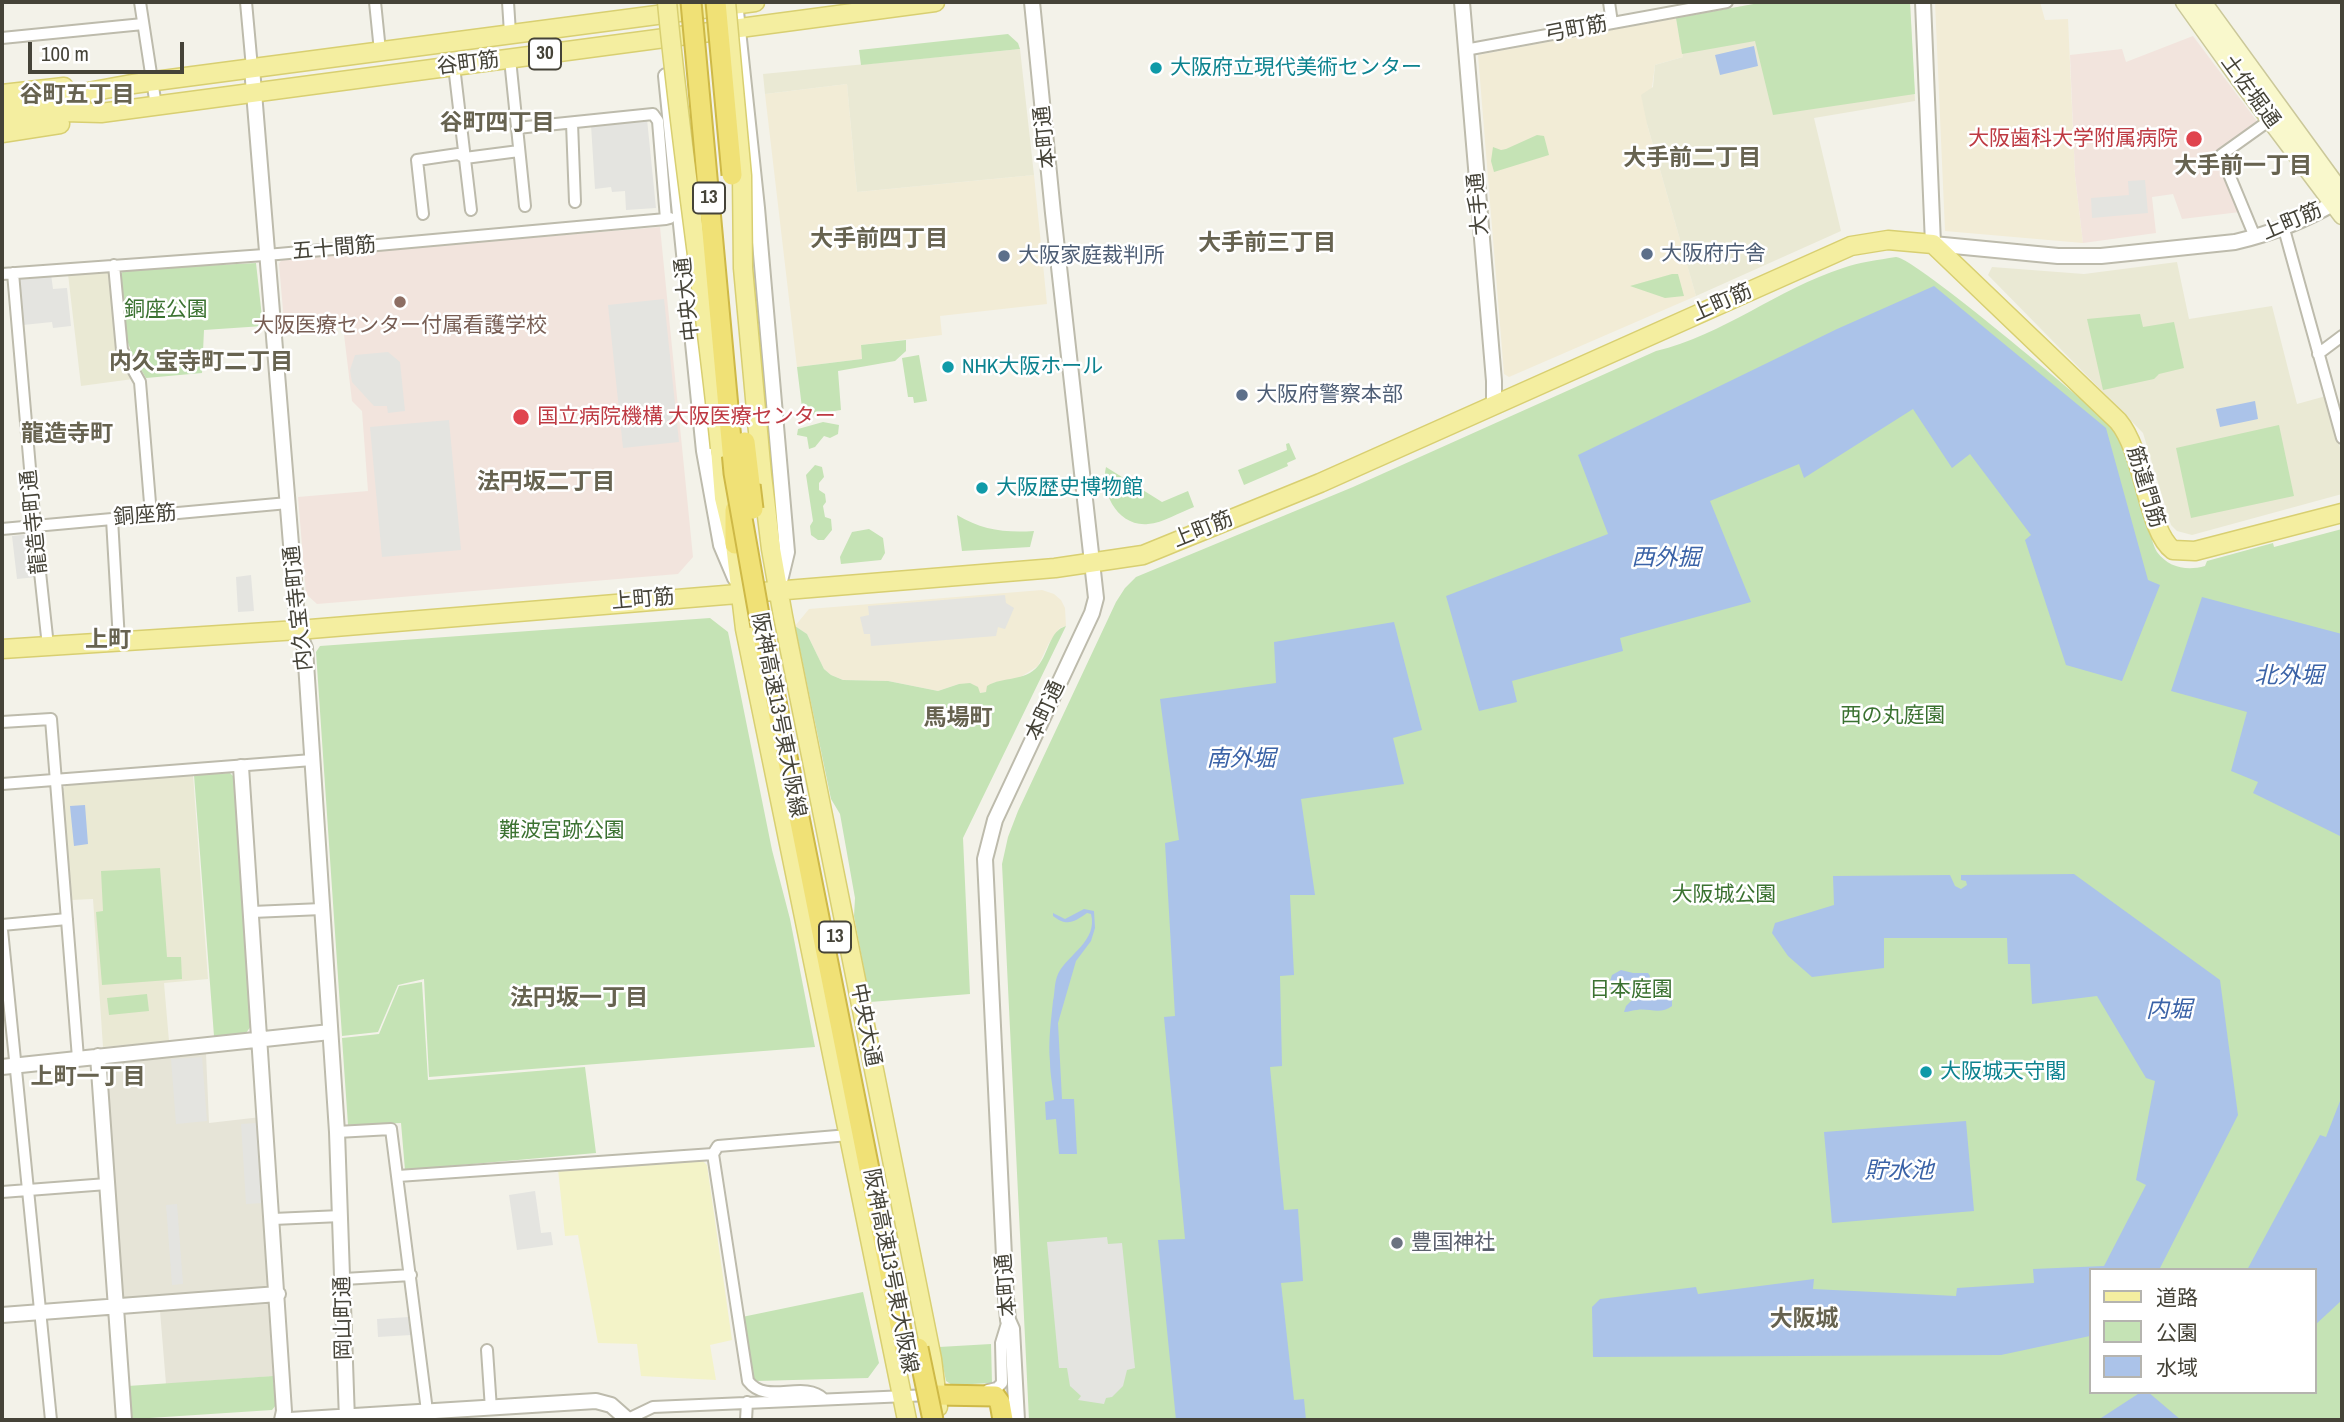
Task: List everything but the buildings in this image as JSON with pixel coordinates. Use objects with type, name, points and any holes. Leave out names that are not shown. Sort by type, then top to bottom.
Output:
[{"type":"highway","points":[[679,2],[692,133],[714,295],[725,449],[735,498],[735,544]]},
{"type":"highway","name":"阪神高速13号東大阪線","points":[[691,2],[734,473],[750,572],[778,683],[880,1192],[919,1420]]},
{"type":"highway","name":"阪神高速13号東大阪線","points":[[704,2],[747,465],[778,683]]},
{"type":"highway","points":[[728,2],[732,175],[743,268]]},
{"type":"highway","name":"阪神高速13号東大阪線","points":[[880,1192],[933,1420]]},
{"type":"highway","points":[[936,1395],[995,1396],[1000,1403],[1003,1420]]},
{"type":"main road","name":"谷町筋","points":[[2,107],[62,99],[95,89],[510,33],[663,6],[755,2]]},
{"type":"main road","name":"谷町筋","points":[[2,120],[64,112],[101,113],[934,2]]},
{"type":"main road","name":"土佐堀通","points":[[2184,2],[2270,120],[2340,203]]},
{"type":"main road","name":"土佐堀通","points":[[2203,2],[2340,203]]},
{"type":"main road","name":"中央大通","points":[[663,6],[725,449]]},
{"type":"main road","name":"30","points":[[2,94],[69,86],[95,89]]},
{"type":"main road","name":"30","points":[[2,133],[79,120],[101,113]]},
{"type":"main road","name":"上町筋","points":[[2,649],[298,629],[1041,569],[1143,555],[1320,483],[1851,246],[1888,240],[1933,244]]},
{"type":"main road","name":"筋違門筋","points":[[1933,244],[2126,430],[2161,537],[2174,550],[2195,551],[2342,513]]},
{"type":"main road","name":"中央大通","points":[[743,268],[771,550],[932,1359],[941,1420]]},
{"type":"main road","name":"中央大通","points":[[735,544],[747,643],[907,1420]]},
{"type":"street","points":[[141,2],[156,106]]},
{"type":"street","name":"内久宝寺町通","points":[[246,2],[298,629],[305,648],[341,1216]]},
{"type":"street","points":[[375,2],[380,51]]},
{"type":"street","points":[[508,2],[510,33]]},
{"type":"street","name":"中央大通","points":[[728,2],[738,28],[757,208],[787,552],[778,589]]},
{"type":"street","name":"本町通","points":[[1017,1420],[1012,1329],[1008,1320],[985,859],[995,820],[1093,613],[1096,598],[1032,2]]},
{"type":"street","name":"大手通","points":[[1462,2],[1494,405]]},
{"type":"street","points":[[1609,2],[1612,23]]},
{"type":"street","name":"弓町筋","points":[[1465,50],[1727,2]]},
{"type":"street","points":[[1923,2],[1933,244]]},
{"type":"street","name":"中央大通","points":[[663,6],[673,218],[710,495],[721,545],[740,592]]},
{"type":"street","points":[[2,38],[143,24]]},
{"type":"street","points":[[510,59],[525,206]]},
{"type":"street","points":[[454,66],[471,210]]},
{"type":"street","points":[[517,128],[650,114],[656,116],[673,218]]},
{"type":"street","points":[[2255,237],[2221,155],[2270,120]]},
{"type":"street","points":[[572,123],[575,202]]},
{"type":"street","points":[[423,214],[417,160],[458,154],[465,158],[519,151]]},
{"type":"street","name":"上町筋","points":[[1933,244],[2058,256],[2101,256],[2235,242],[2284,229],[2340,203]]},
{"type":"street","name":"五十間筋","points":[[7,274],[673,218]]},
{"type":"street","points":[[2284,229],[2342,438]]},
{"type":"street","points":[[114,265],[122,350],[140,382],[151,515]]},
{"type":"street","name":"龍造寺町通","points":[[7,274],[48,646]]},
{"type":"street","points":[[2318,354],[2342,336]]},
{"type":"street","name":"銅座筋","points":[[2,529],[288,503]]},
{"type":"street","points":[[112,519],[119,641]]},
{"type":"street","points":[[2,722],[51,719],[78,1058]]},
{"type":"street","points":[[2,784],[312,760]]},
{"type":"street","points":[[241,766],[278,1294],[284,1411],[282,1420]]},
{"type":"street","points":[[252,912],[322,909]]},
{"type":"street","points":[[2,925],[66,919]]},
{"type":"street","points":[[2,930],[8,1066],[27,1190],[51,1420]]},
{"type":"street","points":[[8,1066],[330,1032]]},
{"type":"street","points":[[98,1056],[124,1420]]},
{"type":"street","points":[[337,1132],[391,1129],[427,1411]]},
{"type":"street","points":[[824,1399],[813,1391],[765,1393],[758,1391],[748,1381],[713,1154],[718,1146],[849,1135]]},
{"type":"street","points":[[398,1177],[713,1154]]},
{"type":"street","points":[[2,1192],[107,1184]]},
{"type":"street","points":[[273,1219],[341,1216]]},
{"type":"street","name":"岡山町通","points":[[341,1216],[347,1418]]},
{"type":"street","points":[[344,1279],[411,1275]]},
{"type":"street","points":[[2,1315],[278,1294]]},
{"type":"street","points":[[290,1420],[596,1401],[611,1405],[628,1420],[653,1407],[936,1395],[948,1391],[992,1390],[1000,1387],[1003,1380],[1001,1343],[1008,1320]]},
{"type":"street","points":[[487,1350],[491,1409]]},
{"type":"street","points":[[746,1420],[747,1402]]},
{"type":"shaded area","points":[[1765,2],[1910,2],[1915,101],[1814,118],[1841,231],[1696,296],[1641,95],[1653,87],[1655,65],[1683,57],[1676,18]]},
{"type":"shaded area","points":[[1935,2],[2040,2],[2045,20],[2068,19],[2075,175],[2083,243],[1945,231]]},
{"type":"shaded area","points":[[1676,18],[1683,57],[1655,65],[1647,124],[1696,296],[1509,377],[1504,374],[1478,55]]},
{"type":"shaded area","points":[[2193,36],[2259,124],[2218,154],[2240,212],[2182,219],[2173,194],[2152,197],[2156,233],[2083,243],[2075,175],[2070,55],[2122,49],[2126,62]]},
{"type":"shaded area","points":[[1020,49],[1034,175],[857,192],[847,84],[765,94],[763,74]]},
{"type":"shaded area","points":[[847,84],[857,192],[1034,175],[1047,304],[940,316],[942,335],[861,345],[862,359],[797,367],[765,94]]},
{"type":"shaded area","points":[[647,119],[656,208],[626,210],[625,191],[612,192],[611,187],[595,189],[591,125]]},
{"type":"shaded area","points":[[2145,180],[2148,213],[2092,218],[2091,198],[2129,195],[2128,181]]},
{"type":"shaded area","name":"国立病院機構 大阪医療センター","points":[[660,227],[693,557],[678,574],[317,604],[306,594],[298,497],[368,491],[362,411],[352,401],[342,318],[284,322],[279,264],[285,254],[325,251],[336,254]]},
{"type":"shaded area","points":[[2177,262],[2189,319],[2272,306],[2297,404],[2326,396],[2342,455],[2342,494],[2192,535],[2177,531],[2171,525],[2143,433],[1988,275],[1992,267],[2084,274]]},
{"type":"shaded area","points":[[106,270],[110,274],[133,379],[81,386],[68,274]]},
{"type":"shaded area","points":[[51,274],[53,289],[67,288],[71,326],[53,328],[52,322],[23,325],[18,278]]},
{"type":"shaded area","points":[[664,299],[679,442],[623,448],[608,305]]},
{"type":"shaded area","points":[[388,352],[400,362],[405,411],[388,413],[387,406],[374,406],[352,382],[350,370],[355,355]]},
{"type":"shaded area","points":[[449,420],[461,550],[382,557],[370,427]]},
{"type":"shaded area","points":[[32,534],[37,577],[17,579],[12,536]]},
{"type":"shaded area","points":[[251,575],[254,611],[238,612],[236,577]]},
{"type":"shaded area","points":[[1042,590],[1061,600],[1065,608],[1066,626],[1060,628],[1049,643],[1038,666],[1016,680],[993,683],[986,692],[980,693],[959,684],[938,691],[888,681],[843,680],[824,669],[807,634],[795,626],[809,609]]},
{"type":"shaded area","points":[[1005,595],[1006,603],[1014,608],[1005,629],[998,627],[996,636],[871,646],[870,634],[864,634],[860,617],[869,615],[868,606]]},
{"type":"shaded area","points":[[193,775],[208,979],[164,983],[169,1041],[103,1047],[93,899],[71,900],[63,789],[66,785]]},
{"type":"shaded area","points":[[206,1053],[209,1123],[261,1117],[268,1287],[126,1301],[121,1297],[106,1065]]},
{"type":"shaded area","points":[[202,1057],[207,1121],[176,1124],[171,1059]]},
{"type":"shaded area","points":[[257,1123],[262,1203],[246,1204],[241,1124]]},
{"type":"shaded area","points":[[535,1191],[541,1233],[551,1232],[553,1245],[517,1250],[509,1195]]},
{"type":"shaded area","points":[[177,1204],[183,1284],[172,1285],[166,1205]]},
{"type":"shaded area","points":[[1107,1237],[1108,1244],[1122,1243],[1135,1368],[1127,1370],[1123,1386],[1112,1397],[1106,1398],[1104,1404],[1078,1400],[1081,1396],[1070,1386],[1067,1368],[1059,1368],[1047,1242]]},
{"type":"shaded area","points":[[268,1304],[273,1376],[166,1384],[160,1311]]},
{"type":"shaded area","points":[[409,1317],[411,1335],[378,1337],[377,1319]]},
{"type":"green space","points":[[1765,2],[1910,2],[1915,94],[1773,115],[1755,41],[1682,54],[1676,18]]},
{"type":"green space","points":[[1008,34],[1018,43],[1020,49],[861,65],[859,50]]},
{"type":"green space","points":[[1537,135],[1544,136],[1549,155],[1494,172],[1491,161],[1493,147],[1506,149]]},
{"type":"green space","name":"大阪城公園","points":[[1896,257],[1910,264],[2001,333],[2112,425],[2125,447],[2154,545],[2167,562],[2185,568],[2205,566],[2207,561],[2273,543],[2274,547],[2342,529],[2342,1420],[1029,1420],[1002,864],[1018,811],[1125,588],[1136,577],[1353,487],[1656,351],[1704,334],[1819,277],[1855,264]]},
{"type":"green space","name":"銅座公園","points":[[256,263],[263,326],[204,330],[202,373],[146,378],[127,340],[120,275],[124,270]]},
{"type":"green space","points":[[1678,274],[1684,296],[1665,298],[1630,286]]},
{"type":"green space","points":[[2140,314],[2143,327],[2174,322],[2184,368],[2159,374],[2154,379],[2103,390],[2087,319]]},
{"type":"green space","points":[[906,340],[906,351],[895,361],[838,371],[841,410],[803,416],[797,367],[862,359],[861,345]]},
{"type":"green space","points":[[919,355],[927,401],[914,403],[913,397],[908,397],[902,358]]},
{"type":"green space","points":[[823,422],[839,425],[838,434],[830,438],[824,436],[815,447],[809,449],[807,437],[797,435],[798,429]]},
{"type":"green space","points":[[2279,425],[2294,496],[2191,518],[2176,448]]},
{"type":"green space","points":[[1289,443],[1296,459],[1287,463],[1288,466],[1244,485],[1238,470],[1287,450],[1286,444]]},
{"type":"green space","points":[[815,465],[822,467],[824,477],[819,483],[819,490],[825,494],[825,517],[831,519],[832,530],[824,540],[818,540],[811,535],[810,526],[813,521],[806,475]]},
{"type":"green space","points":[[1106,467],[1162,502],[1188,491],[1194,507],[1154,523],[1128,520],[1113,506],[1108,496]]},
{"type":"green space","points":[[957,515],[994,529],[1034,531],[1030,547],[962,551]]},
{"type":"green space","points":[[869,529],[883,538],[885,553],[881,560],[841,564],[840,557],[852,532]]},
{"type":"green space","name":"難波宮跡公園","points":[[710,618],[728,632],[815,1047],[429,1077],[424,979],[398,985],[378,1032],[342,1036],[316,652],[320,646]]},
{"type":"green space","points":[[795,626],[807,634],[824,669],[843,680],[888,681],[938,691],[970,683],[978,687],[980,693],[986,692],[987,686],[993,683],[1033,671],[1042,661],[1053,637],[1066,626],[963,838],[970,994],[870,1002],[854,916],[855,898],[840,814],[831,799]]},
{"type":"green space","points":[[230,773],[234,777],[251,1026],[246,1033],[214,1036],[194,775]]},
{"type":"green space","points":[[160,868],[167,957],[181,957],[182,979],[102,985],[96,912],[103,911],[101,871]]},
{"type":"green space","points":[[422,982],[428,1080],[585,1067],[596,1153],[405,1170],[401,1123],[348,1125],[342,1038],[379,1034],[399,986]]},
{"type":"green space","points":[[147,994],[149,1011],[109,1015],[107,998]]},
{"type":"green space","points":[[863,1292],[879,1363],[868,1378],[756,1381],[751,1373],[742,1317]]},
{"type":"green space","points":[[991,1344],[992,1383],[952,1385],[946,1381],[939,1347]]},
{"type":"green space","points":[[273,1376],[276,1405],[272,1410],[134,1419],[129,1414],[128,1386]]},
{"type":"sand","points":[[701,1159],[707,1165],[732,1340],[710,1345],[716,1380],[641,1376],[637,1344],[598,1343],[578,1235],[565,1236],[558,1169]]},
{"type":"water","points":[[1754,46],[1758,66],[1720,75],[1715,55]]},
{"type":"water","name":"西外掘","points":[[1934,286],[2106,428],[2148,580],[2160,585],[2122,681],[2066,665],[2025,540],[2031,535],[1970,454],[1952,468],[1913,409],[1804,478],[1799,464],[1710,501],[1751,602],[1620,638],[1623,651],[1512,681],[1517,702],[1479,711],[1446,596],[1608,534],[1578,455],[1837,329]]},
{"type":"water","points":[[2255,401],[2258,419],[2220,427],[2216,409]]},
{"type":"water","name":"北外堀","points":[[2202,597],[2342,634],[2342,837],[2253,793],[2258,782],[2231,771],[2247,712],[2171,691]]},
{"type":"water","name":"南外堀","points":[[1394,622],[1422,730],[1393,738],[1404,784],[1301,799],[1315,895],[1290,895],[1294,975],[1280,976],[1282,1066],[1270,1067],[1284,1210],[1298,1209],[1303,1281],[1281,1283],[1294,1400],[1304,1399],[1306,1420],[1176,1420],[1158,1240],[1185,1239],[1164,1017],[1175,1016],[1165,843],[1179,840],[1160,699],[1276,683],[1274,642]]},
{"type":"water","points":[[85,805],[88,844],[74,846],[70,806]]},
{"type":"water","name":"内堀","points":[[2074,874],[2220,980],[2238,1115],[2160,1268],[2088,1268],[2088,1336],[2001,1355],[1593,1357],[1592,1307],[1600,1299],[1696,1287],[1698,1294],[1814,1279],[1813,1289],[1956,1296],[1957,1288],[2034,1283],[2033,1269],[2104,1266],[2146,1185],[2136,1180],[2155,1081],[2146,1078],[2097,996],[2032,1004],[2030,964],[2008,964],[2007,938],[1884,938],[1884,968],[1812,977],[1788,956],[1772,933],[1775,923],[1834,905],[1833,876],[1950,875],[1955,886],[1961,889],[1967,885],[1966,881],[1961,880],[1961,875]]},
{"type":"water","points":[[1084,909],[1094,911],[1095,928],[1091,941],[1076,961],[1058,1023],[1062,1099],[1074,1099],[1077,1154],[1059,1154],[1056,1119],[1046,1120],[1045,1102],[1054,1100],[1049,1047],[1055,984],[1058,974],[1086,940],[1092,924],[1091,914],[1087,913],[1074,921],[1066,922],[1053,916],[1053,913],[1065,919]]},
{"type":"water","points":[[1621,970],[1648,973],[1648,986],[1653,989],[1659,987],[1672,999],[1672,1006],[1659,1011],[1624,1012],[1633,999],[1633,993],[1628,987],[1612,990],[1609,984],[1612,975]]},
{"type":"water","points":[[2342,1096],[2342,1300],[2316,1324],[2316,1268],[2248,1268],[2320,1135],[2326,1137]]},
{"type":"water","name":"貯水池","points":[[1966,1121],[1974,1211],[1832,1223],[1824,1132]]},
{"type":"water","points":[[2138,1394],[2150,1394],[2181,1420],[2098,1420]]},
{"type":"place","name":"大阪府立現代美術センター","points":[[1156,68]]},
{"type":"place","name":"大阪歯科大学附属病院","points":[[2194,139]]},
{"type":"place","name":"大阪府庁舎","points":[[1647,254]]},
{"type":"place","name":"大阪家庭裁判所","points":[[1004,256]]},
{"type":"place","name":"大阪医療センター付属看護学校","points":[[400,302]]},
{"type":"place","name":"NHK大阪ホール","points":[[948,367]]},
{"type":"place","name":"大阪府警察本部","points":[[1242,395]]},
{"type":"place","name":"国立病院機構 大阪医療センター","points":[[521,417]]},
{"type":"place","name":"大阪歴史博物館","points":[[982,488]]},
{"type":"place","name":"大阪城天守閣","points":[[1926,1072]]},
{"type":"place","name":"豊国神社","points":[[1397,1243]]},
{"type":"district","name":"谷町五丁目","points":[[77,96]]},
{"type":"district","name":"谷町四丁目","points":[[497,124]]},
{"type":"district","name":"大手前二丁目","points":[[1692,159]]},
{"type":"district","name":"大手前一丁目","points":[[2243,167]]},
{"type":"district","name":"大手前四丁目","points":[[879,240]]},
{"type":"district","name":"大手前三丁目","points":[[1267,244]]},
{"type":"district","name":"内久宝寺町二丁目","points":[[201,363]]},
{"type":"district","name":"龍造寺町","points":[[67,435]]},
{"type":"district","name":"法円坂二丁目","points":[[546,483]]},
{"type":"district","name":"上町","points":[[108,641]]},
{"type":"district","name":"馬場町","points":[[958,719]]},
{"type":"district","name":"法円坂一丁目","points":[[579,999]]},
{"type":"district","name":"上町一丁目","points":[[88,1078]]},
{"type":"district","name":"大阪城","points":[[1804,1320]]},
{"type":"park label","name":"西の丸庭園","points":[[1893,716]]},
{"type":"park label","name":"日本庭園","points":[[1631,990]]}]
